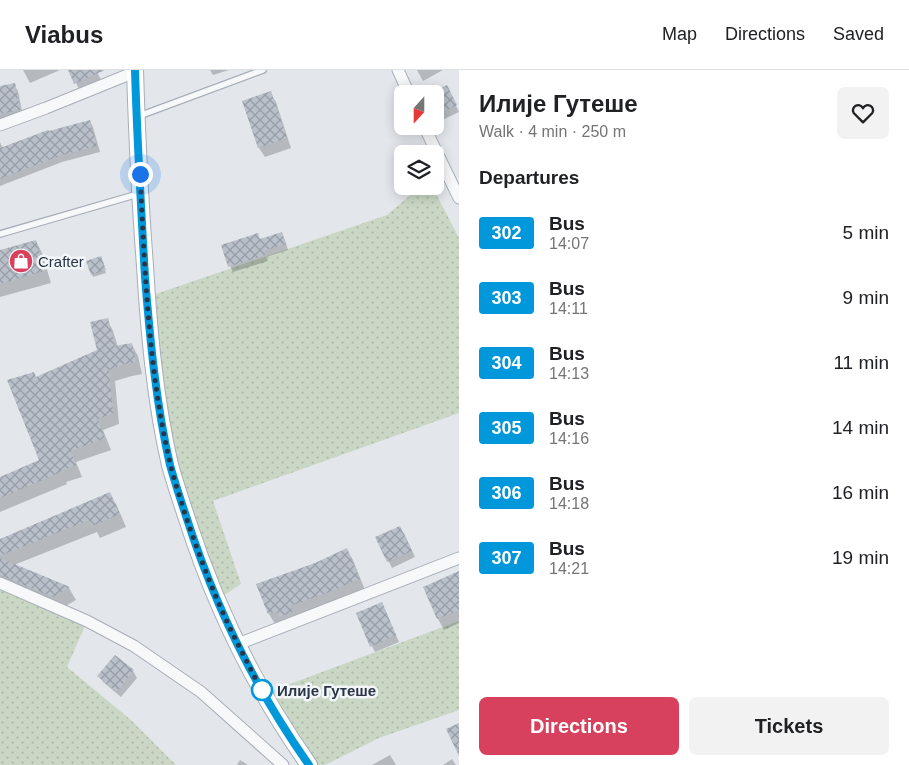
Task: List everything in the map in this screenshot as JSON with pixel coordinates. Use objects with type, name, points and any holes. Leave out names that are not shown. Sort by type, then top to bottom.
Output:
[{"type":"main road","points":[[135,71],[140,193],[150,332],[158,396],[170,464],[196,547],[217,600],[263,694],[308,765]]},
{"type":"street","points":[[398,70],[405,85]]},
{"type":"street","points":[[0,125],[135,71]]},
{"type":"street","points":[[428,135],[459,198]]},
{"type":"street","points":[[238,644],[459,558]]},
{"type":"street","points":[[0,583],[106,630],[141,650],[201,692],[283,765]]},
{"type":"lane","points":[[137,116],[263,70]]},
{"type":"lane","points":[[0,234],[140,193]]},
{"type":"green space","points":[[410,195],[437,195],[459,238],[459,413],[213,501],[241,584],[217,600],[164,435],[147,297],[387,215]]},
{"type":"green space","points":[[0,585],[87,621],[67,667],[131,720],[176,765],[0,765]]},
{"type":"green space","points":[[459,621],[459,710],[379,738],[325,765],[309,765],[263,694]]},
{"type":"building","points":[[68,70],[105,70],[74,84]]},
{"type":"building","points":[[15,83],[20,110],[0,114],[0,86]]},
{"type":"building","points":[[447,85],[457,105],[444,112],[444,86]]},
{"type":"building","points":[[271,91],[287,138],[258,148],[242,101]]},
{"type":"building","points":[[90,120],[97,146],[59,156],[0,179],[0,148],[48,130]]},
{"type":"building","points":[[282,232],[286,244],[264,251],[265,255],[228,267],[221,245],[258,233],[260,239]]},
{"type":"building","name":"Crafter","points":[[36,240],[45,271],[0,284],[0,250]]},
{"type":"building","points":[[101,256],[106,270],[91,275],[86,261]]},
{"type":"building","points":[[108,318],[115,346],[132,343],[136,362],[109,370],[113,413],[98,419],[105,438],[71,451],[76,465],[0,498],[0,477],[39,460],[7,380],[34,372],[36,377],[97,350],[90,322]]},
{"type":"building","points":[[110,492],[120,514],[92,526],[89,520],[0,556],[0,539]]},
{"type":"building","points":[[400,526],[412,551],[387,562],[375,537]]},
{"type":"building","points":[[347,548],[360,579],[290,606],[293,612],[279,617],[277,611],[268,614],[256,584],[315,563]]},
{"type":"building","points":[[0,558],[70,587],[53,597],[0,575]]},
{"type":"building","points":[[459,571],[459,610],[437,619],[423,587]]},
{"type":"building","points":[[382,602],[396,635],[370,647],[356,613]]},
{"type":"building","points":[[115,655],[134,670],[117,692],[97,676]]},
{"type":"building","points":[[459,723],[459,756],[446,729]]},
{"type":"bus line","name":"302","points":[[135,70],[142,233],[150,332],[153,364],[170,464],[196,547],[229,627],[263,694],[309,765]]},
{"type":"place","name":"Crafter","points":[[21,261]]},
{"type":"place","name":"Илије Гутеше","points":[[262,690]]},
{"type":"route","points":[[140,174],[142,233],[153,364],[170,464],[196,547],[207,575],[229,627],[263,694],[262,690]]}]
